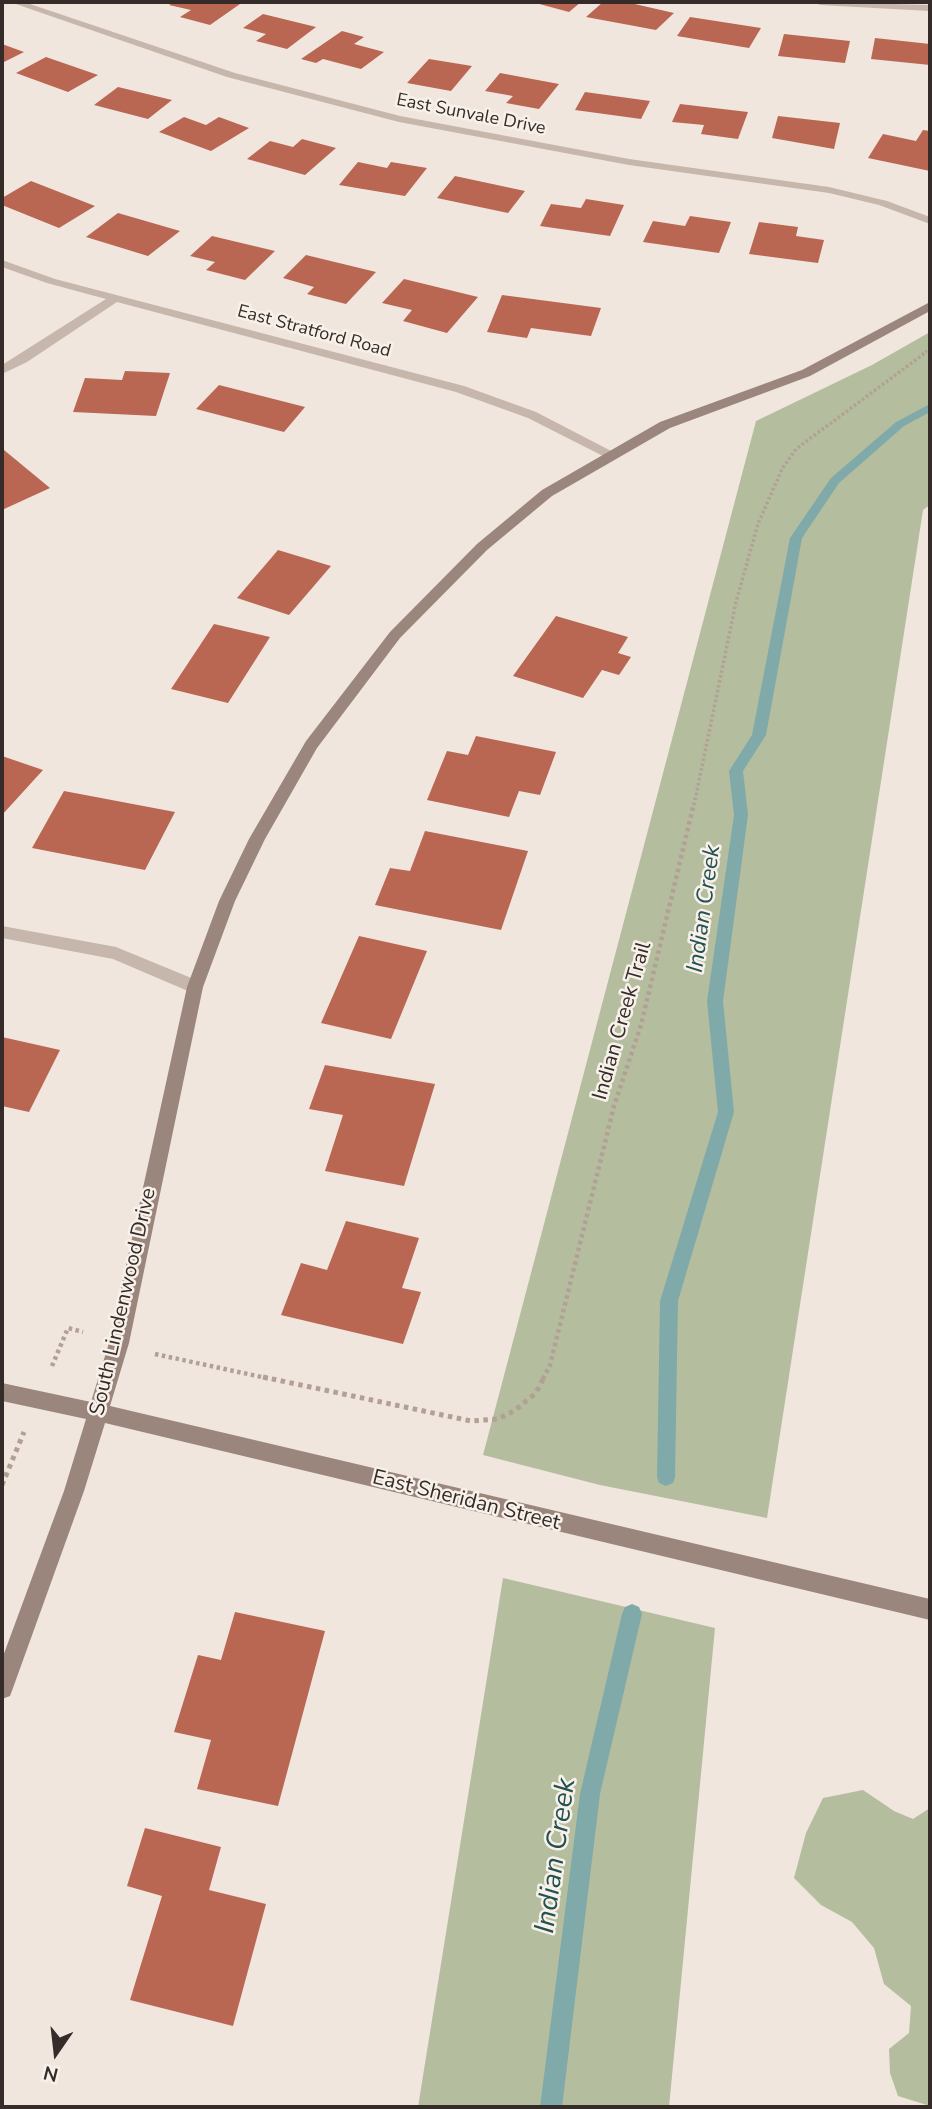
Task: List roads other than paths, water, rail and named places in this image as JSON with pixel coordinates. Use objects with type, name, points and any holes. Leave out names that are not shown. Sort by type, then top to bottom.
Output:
[{"type":"street","name":"East Sunvale Drive","points":[[15,2],[231,75],[399,120],[629,162],[829,190],[883,203],[930,221]]},
{"type":"street","points":[[820,2],[930,8]]},
{"type":"street","name":"East Stratford Road","points":[[2,263],[51,281],[114,299],[460,389],[532,415],[610,454]]},
{"type":"street","points":[[2,370],[114,299]]},
{"type":"street","name":"South Lindenwood Drive","points":[[2,1688],[100,1413],[119,1343],[195,987],[227,901],[263,828],[311,745],[396,635],[482,547],[547,493],[610,454],[665,425],[806,373],[930,306]]},
{"type":"street","points":[[2,932],[116,953],[195,987]]},
{"type":"street","name":"East Sheridan Street","points":[[2,1392],[162,1426],[503,1511],[930,1610]]},
{"type":"waterway","name":"Indian Creek","points":[[666,1477],[669,1301],[726,1112],[715,1001],[741,815],[736,771],[759,735],[796,538],[835,481],[900,424],[930,407]]},
{"type":"waterway","name":"Indian Creek","points":[[551,2107],[590,1794],[632,1614]]}]
